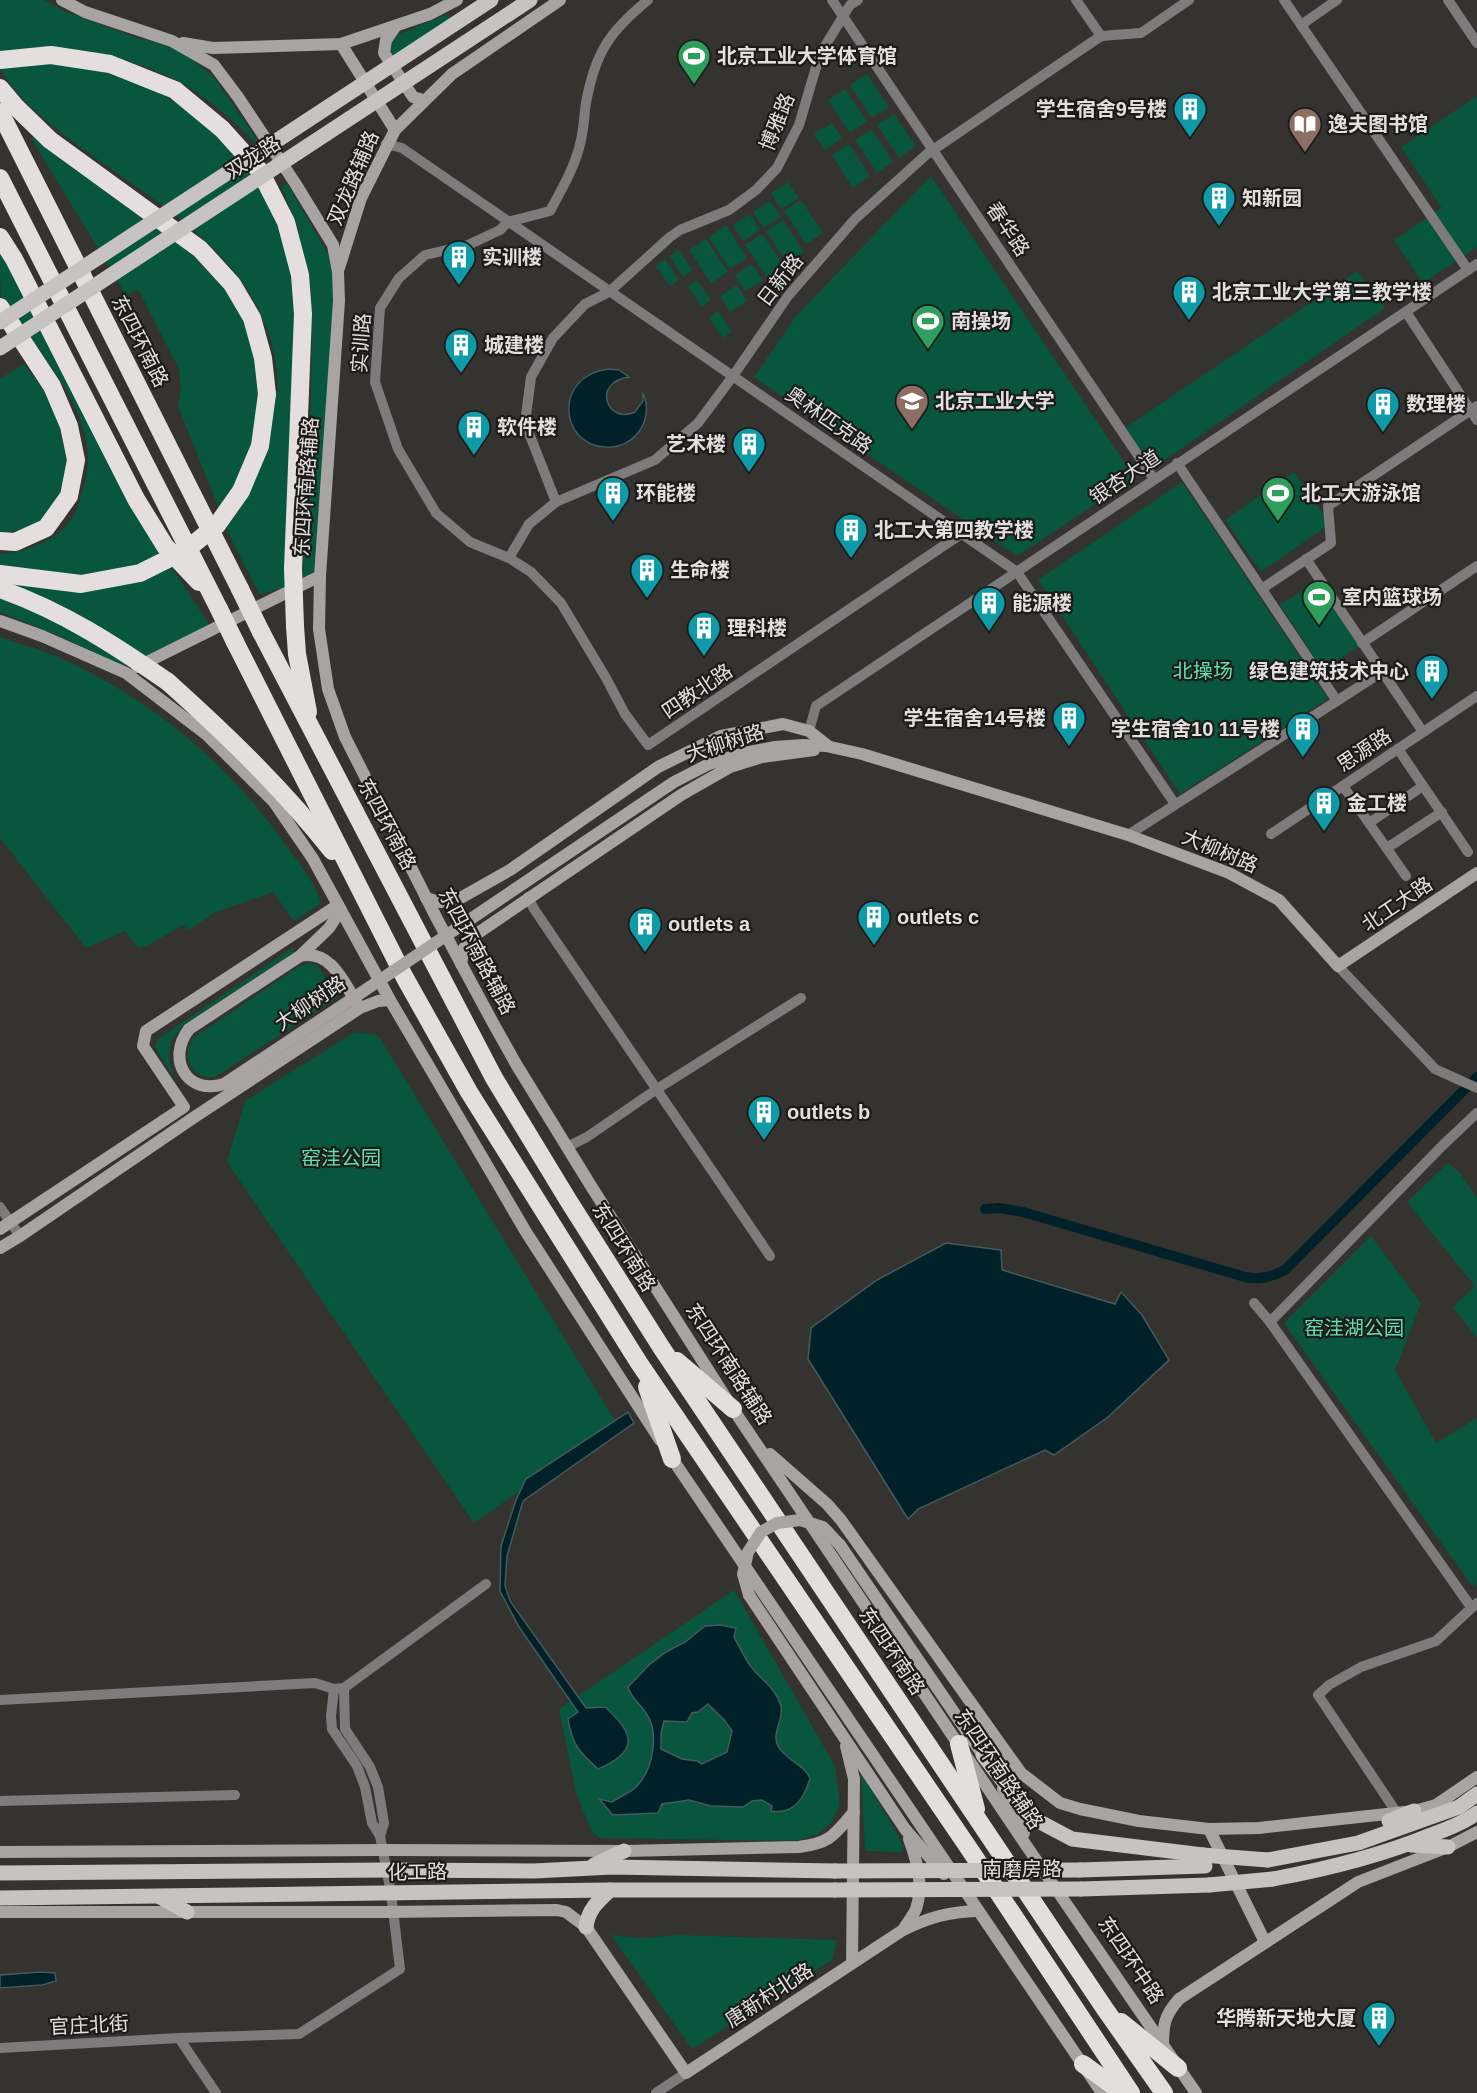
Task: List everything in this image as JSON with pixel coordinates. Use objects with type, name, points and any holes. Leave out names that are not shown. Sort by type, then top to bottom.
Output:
[{"type":"highway","points":[[0,60],[51,55],[110,64],[175,90],[222,129],[260,171],[286,222],[300,274],[303,314],[293,569],[297,654],[311,728]]},
{"type":"highway","points":[[0,88],[50,140],[200,249],[232,284],[252,318],[263,358],[267,394],[260,446],[241,491],[217,525],[186,550],[140,573],[81,584],[0,574]]},
{"type":"highway","name":"东四环南路","points":[[0,112],[261,632],[494,1078],[660,1347],[1105,2009]]},
{"type":"highway","points":[[0,178],[405,978],[469,1092],[639,1363],[972,1853],[1131,2093]]},
{"type":"highway","points":[[0,237],[136,499],[165,546],[216,603]]},
{"type":"highway","points":[[0,307],[52,386],[69,426],[76,460],[69,496],[46,528],[15,542],[0,541]]},
{"type":"highway","points":[[0,589],[35,602],[109,641],[168,682],[216,724],[261,770],[307,820],[355,880]]},
{"type":"highway","points":[[660,1347],[733,1408]]},
{"type":"highway","points":[[639,1363],[672,1459]]},
{"type":"highway","points":[[959,1744],[980,1823]]},
{"type":"highway","points":[[1105,2009],[1178,2068]]},
{"type":"highway","points":[[1105,2009],[1164,2093]]},
{"type":"highway","points":[[1083,2064],[1123,2093]]},
{"type":"main road","name":"东四环南路辅路","points":[[62,0],[85,12],[172,41],[214,65],[238,97],[333,245],[338,272],[339,301],[320,576],[319,629],[332,698],[345,737],[461,964],[516,1064],[567,1147],[733,1408],[1030,1851]]},
{"type":"main road","points":[[172,41],[213,48],[341,44],[430,14],[458,0]]},
{"type":"main road","name":"双龙路","points":[[0,322],[491,0]]},
{"type":"main road","name":"双龙路","points":[[0,348],[530,0]]},
{"type":"main road","name":"双龙路辅路","points":[[338,272],[361,198],[395,130],[452,74],[560,0]]},
{"type":"main road","points":[[395,27],[386,40],[384,53],[413,97],[423,100]]},
{"type":"main road","points":[[341,44],[395,130]]},
{"type":"main road","points":[[126,673],[320,576]]},
{"type":"main road","points":[[0,621],[42,636],[126,673],[207,735],[274,802],[313,860],[390,1000],[526,1232],[672,1459],[1102,2093]]},
{"type":"main road","points":[[426,898],[440,902],[457,900],[510,870],[658,767],[721,736],[783,724],[808,731],[829,747]]},
{"type":"main road","name":"大柳树路","points":[[300,956],[189,1029],[180,1044],[178,1054],[183,1071],[196,1084],[214,1087],[224,1084],[674,782],[709,764],[744,753],[803,745],[829,747],[862,754],[1128,835],[1229,873],[1280,900],[1338,966]]},
{"type":"main road","points":[[461,964],[464,948],[478,933],[681,795],[730,767],[762,757],[798,754],[829,747]]},
{"type":"main road","points":[[510,870],[509,877],[522,896],[528,897]]},
{"type":"main road","name":"北工大路","points":[[1338,966],[1477,873]]},
{"type":"main road","points":[[300,956],[329,928],[339,907]]},
{"type":"main road","points":[[193,1118],[143,1046],[146,1031],[339,907]]},
{"type":"main road","points":[[300,956],[310,954],[320,956],[326,961],[335,969],[360,1008]]},
{"type":"main road","name":"大柳树路","points":[[0,1248],[360,1008],[378,1001],[390,1000]]},
{"type":"main road","points":[[5,1226],[184,1107]]},
{"type":"main road","points":[[756,1442],[827,1504],[841,1520],[1021,1773],[1060,1803],[1139,1821],[1209,1829],[1258,1828],[1414,1812]]},
{"type":"main road","points":[[978,1911],[905,1829],[749,1595],[743,1574],[748,1552],[761,1532],[777,1523],[800,1520],[823,1527],[840,1545],[983,1755],[1017,1799],[1040,1822],[1072,1839],[1204,1860],[1268,1860],[1358,1843],[1458,1807],[1477,1794]]},
{"type":"main road","points":[[844,1739],[854,1779],[852,1963]]},
{"type":"main road","points":[[983,1755],[1017,1814],[1030,1851]]},
{"type":"main road","points":[[1296,1855],[1436,1805],[1477,1777]]},
{"type":"main road","points":[[0,1852],[624,1851],[800,1846],[821,1844],[835,1834],[854,1812]]},
{"type":"main road","points":[[1408,1845],[1466,1821],[1477,1813]]},
{"type":"main road","points":[[903,1930],[916,1910],[920,1882],[917,1860],[905,1829]]},
{"type":"main road","points":[[1209,1829],[1265,1942]]},
{"type":"main road","points":[[1163,2047],[1163,2025],[1169,2010],[1179,1999],[1358,1882],[1448,1847],[1477,1832]]},
{"type":"main road","points":[[1408,1845],[1448,1847]]},
{"type":"main road","name":"南磨房路","points":[[836,1890],[1080,1889],[1209,1885],[1273,1878],[1355,1861],[1408,1845]]},
{"type":"main road","points":[[587,1867],[624,1851]]},
{"type":"main road","name":"东四环中路","points":[[1030,1851],[1196,2093]]},
{"type":"main road","name":"南磨房路","points":[[835,1871],[1080,1870],[1204,1860]]},
{"type":"main road","name":"化工路","points":[[0,1873],[534,1871],[587,1867],[835,1871]]},
{"type":"main road","points":[[586,1927],[594,1904],[610,1890]]},
{"type":"main road","name":"化工路","points":[[0,1898],[610,1890],[836,1890]]},
{"type":"main road","points":[[157,1896],[187,1912]]},
{"type":"main road","points":[[0,1912],[557,1910],[566,1912],[586,1927],[686,2073]]},
{"type":"main road","name":"唐新村北路","points":[[686,2073],[903,1930],[928,1918],[951,1912],[978,1911]]},
{"type":"street","name":"实训路","points":[[509,558],[470,542],[436,513],[398,449],[375,382],[380,308],[399,278],[424,255],[468,245],[500,230],[508,222],[550,211],[567,181],[581,140],[591,76],[603,48],[623,21],[648,0]]},
{"type":"street","name":"春华路","points":[[832,0],[1154,479]]},
{"type":"street","name":"博雅路","points":[[556,502],[525,423],[531,377],[553,338],[585,304],[609,292],[670,237],[680,230],[729,210],[770,177],[780,163],[799,125],[817,64],[825,46],[850,5],[858,0]]},
{"type":"street","points":[[1076,0],[1101,36],[1141,33],[1190,0]]},
{"type":"street","points":[[1284,0],[1472,267]]},
{"type":"street","points":[[1301,25],[1337,0]]},
{"type":"street","points":[[1448,0],[1477,43]]},
{"type":"street","name":"日新路","points":[[509,558],[529,524],[556,502],[655,460],[698,423],[734,376],[788,296],[855,219],[933,150],[1101,36]]},
{"type":"street","name":"奥林匹克路","points":[[386,144],[402,148],[1017,572],[1175,804]]},
{"type":"street","name":"银杏大道","points":[[808,731],[816,706],[1472,267]]},
{"type":"street","points":[[1263,588],[1331,543],[1328,506],[1475,412],[1406,312]]},
{"type":"street","points":[[1177,463],[1337,701]]},
{"type":"street","name":"四教北路","points":[[509,558],[531,572],[561,603],[625,714],[648,746],[961,534]]},
{"type":"street","points":[[1306,559],[1423,732]]},
{"type":"street","points":[[1362,643],[1477,566]]},
{"type":"street","points":[[1128,835],[1382,672]]},
{"type":"street","name":"思源路","points":[[1271,834],[1477,696]]},
{"type":"street","points":[[1398,749],[1468,852]]},
{"type":"street","points":[[1343,786],[1406,876]]},
{"type":"street","points":[[1369,823],[1423,786]]},
{"type":"street","points":[[1387,848],[1442,812]]},
{"type":"street","points":[[528,897],[770,1256]]},
{"type":"street","points":[[1338,966],[1435,1069],[1472,1086]]},
{"type":"street","points":[[567,1147],[587,1137],[657,1089],[801,998]]},
{"type":"street","points":[[1270,1322],[1477,1113]]},
{"type":"street","points":[[0,1207],[5,1226],[20,1236]]},
{"type":"street","points":[[1254,1303],[1474,1605],[1436,1641],[1362,1667],[1329,1685],[1318,1695],[1397,1813]]},
{"type":"street","points":[[393,1912],[380,1836],[372,1823],[365,1787],[357,1766],[332,1729],[331,1716],[339,1688],[486,1584]]},
{"type":"street","points":[[0,1700],[315,1683],[339,1688]]},
{"type":"street","points":[[0,1801],[236,1795]]},
{"type":"street","name":"官庄北街","points":[[0,2048],[299,2034],[400,1969],[393,1912]]},
{"type":"street","points":[[179,2038],[216,2093]]},
{"type":"street","name":"唐新村北路","points":[[656,2093],[686,2073]]},
{"type":"green space","points":[[0,0],[44,0],[66,12],[141,39],[177,48],[213,76],[258,141],[255,143],[209,101],[170,77],[121,59],[99,71],[143,84],[179,104],[234,151],[266,199],[281,228],[299,316],[287,586],[260,595],[232,541],[178,406],[181,389],[179,369],[138,289],[127,296],[31,138],[37,135],[181,244],[221,284],[244,316],[263,396],[278,393],[273,348],[258,309],[237,275],[210,245],[144,192],[54,127],[15,90],[0,69]]},
{"type":"green space","points":[[447,14],[451,19],[391,60],[387,46],[397,35]]},
{"type":"green space","points":[[867,74],[889,107],[872,118],[850,85]]},
{"type":"green space","points":[[845,89],[867,121],[850,133],[828,100]]},
{"type":"green space","points":[[1477,96],[1477,247],[1423,283],[1394,240],[1442,208],[1401,147]]},
{"type":"green space","points":[[894,114],[916,146],[899,158],[877,125]]},
{"type":"green space","points":[[832,123],[842,138],[825,150],[814,134]]},
{"type":"green space","points":[[872,129],[893,162],[877,173],[855,140]]},
{"type":"green space","points":[[849,144],[870,176],[853,188],[832,155]]},
{"type":"green space","points":[[931,176],[1135,478],[1017,556],[754,377],[796,316]]},
{"type":"green space","points":[[788,182],[799,198],[781,209],[771,193]]},
{"type":"green space","points":[[287,183],[328,254],[335,280],[322,486],[314,571],[302,581],[310,437],[312,343],[310,282],[297,224],[281,186]]},
{"type":"green space","points":[[801,200],[823,233],[806,244],[784,211]]},
{"type":"green space","points":[[770,201],[781,217],[763,228],[753,212]]},
{"type":"green space","points":[[750,214],[760,230],[743,241],[733,225]]},
{"type":"green space","points":[[783,220],[804,252],[788,264],[766,231]]},
{"type":"green space","points":[[726,225],[747,258],[730,269],[709,237]]},
{"type":"green space","points":[[762,234],[784,266],[767,277],[745,245]]},
{"type":"green space","points":[[706,239],[728,272],[711,283],[689,250]]},
{"type":"green space","points":[[0,246],[156,544],[207,621],[208,625],[147,658],[123,666],[57,635],[0,612],[0,554],[36,546],[67,525],[79,503],[88,463],[83,427],[68,394],[1,296]]},
{"type":"green space","points":[[678,250],[693,270],[683,277],[669,256]]},
{"type":"green space","points":[[665,259],[679,280],[670,286],[655,266]]},
{"type":"green space","points":[[752,264],[763,280],[745,291],[735,275]]},
{"type":"green space","points":[[1357,271],[1385,308],[1153,468],[1125,428]]},
{"type":"green space","points":[[697,280],[711,300],[702,307],[688,287]]},
{"type":"green space","points":[[737,285],[747,301],[730,312],[720,296]]},
{"type":"green space","points":[[718,311],[732,332],[723,338],[709,318]]},
{"type":"green space","points":[[24,364],[40,384],[55,409],[67,462],[65,490],[53,512],[33,528],[0,533],[0,379]]},
{"type":"green space","name":"北工大游泳馆","points":[[1294,472],[1330,524],[1261,572],[1225,520]]},
{"type":"green space","name":"北操场","points":[[1182,482],[1328,699],[1180,794],[1038,580]]},
{"type":"green space","name":"室内篮球场","points":[[1316,582],[1359,646],[1323,670],[1280,605]]},
{"type":"green space","points":[[0,637],[56,656],[90,672],[153,711],[182,733],[236,783],[260,811],[304,870],[321,903],[294,921],[273,892],[216,912],[189,930],[183,925],[145,947],[138,948],[125,931],[86,948],[0,838]]},
{"type":"green space","points":[[292,948],[295,952],[185,1024],[178,1031],[169,1051],[177,1081],[157,1051],[155,1045],[158,1039]]},
{"type":"green space","points":[[310,963],[316,964],[338,997],[215,1077],[200,1075],[194,1071],[188,1059],[193,1038],[298,967]]},
{"type":"green space","name":"窑洼公园","points":[[355,1032],[378,1035],[617,1424],[474,1523],[227,1162],[245,1101]]},
{"type":"green space","name":"窑洼湖公园","points":[[1448,1163],[1460,1173],[1477,1198],[1477,1338],[1453,1307],[1475,1286],[1407,1202]]},
{"type":"green space","name":"窑洼湖公园","points":[[1371,1236],[1421,1303],[1395,1370],[1436,1443],[1477,1418],[1477,1583],[1473,1587],[1284,1323]]},
{"type":"green space","points":[[734,1590],[835,1766],[840,1804],[832,1822],[818,1834],[796,1841],[600,1838],[592,1832],[576,1793],[559,1709]]},
{"type":"green space","points":[[861,1773],[898,1835],[904,1852],[865,1851]]},
{"type":"green space","points":[[611,1935],[642,1938],[678,1935],[837,1940],[832,1960],[692,2049]]},
{"type":"water","points":[[609,369],[619,370],[629,377],[617,380],[610,386],[607,401],[611,408],[617,413],[635,412],[643,401],[643,393],[646,413],[643,424],[635,437],[619,446],[605,447],[590,443],[578,435],[571,423],[569,410],[571,396],[578,383],[591,374]]},
{"type":"water","points":[[946,1243],[1001,1250],[1002,1270],[1115,1304],[1121,1292],[1142,1315],[1169,1360],[1108,1417],[1054,1455],[1045,1450],[918,1509],[908,1519],[808,1359],[811,1328],[877,1280]]},
{"type":"water","points":[[628,1412],[634,1423],[523,1501],[507,1556],[505,1586],[510,1601],[586,1708],[605,1707],[623,1726],[627,1734],[626,1749],[611,1763],[598,1769],[581,1752],[574,1741],[568,1719],[578,1712],[519,1627],[500,1591],[501,1546],[516,1500],[526,1479]]},
{"type":"water","points":[[720,1625],[736,1628],[734,1637],[745,1658],[779,1700],[781,1716],[776,1741],[781,1751],[803,1769],[810,1778],[805,1792],[792,1807],[779,1812],[771,1811],[772,1806],[762,1800],[752,1801],[743,1807],[711,1806],[689,1800],[662,1804],[658,1813],[613,1815],[599,1799],[612,1802],[636,1787],[647,1771],[653,1751],[653,1731],[650,1721],[631,1695],[628,1687],[649,1665],[705,1626]],"holes":[[[708,1704],[732,1731],[727,1752],[702,1764],[682,1759],[661,1749],[664,1721],[687,1722],[692,1713],[698,1712]]]},
{"type":"water","points":[[55,1973],[56,1981],[42,1985],[0,1988],[0,1975]]},
{"type":"waterway","points":[[985,1209],[999,1208],[1023,1212],[1245,1277],[1270,1276],[1285,1270],[1477,1077]]},
{"type":"place","name":"北京工业大学体育馆","points":[[694,85]]},
{"type":"place","name":"学生宿舍9号楼","points":[[1190,138]]},
{"type":"place","name":"逸夫图书馆","points":[[1305,153]]},
{"type":"place","name":"知新园","points":[[1219,227]]},
{"type":"place","name":"实训楼","points":[[459,286]]},
{"type":"place","name":"北京工业大学第三教学楼","points":[[1189,321]]},
{"type":"place","name":"南操场","points":[[928,350]]},
{"type":"place","name":"城建楼","points":[[461,374]]},
{"type":"place","name":"北京工业大学","points":[[912,430]]},
{"type":"place","name":"数理楼","points":[[1383,433]]},
{"type":"place","name":"软件楼","points":[[474,456]]},
{"type":"place","name":"艺术楼","points":[[749,473]]},
{"type":"place","name":"环能楼","points":[[613,522]]},
{"type":"place","name":"北工大游泳馆","points":[[1278,522]]},
{"type":"place","name":"北工大第四教学楼","points":[[851,559]]},
{"type":"place","name":"生命楼","points":[[647,599]]},
{"type":"place","name":"室内篮球场","points":[[1319,626]]},
{"type":"place","name":"能源楼","points":[[989,632]]},
{"type":"place","name":"理科楼","points":[[704,657]]},
{"type":"place","name":"绿色建筑技术中心","points":[[1432,700]]},
{"type":"place","name":"学生宿舍14号楼","points":[[1069,747]]},
{"type":"place","name":"学生宿舍10 11号楼","points":[[1303,758]]},
{"type":"place","name":"金工楼","points":[[1324,832]]},
{"type":"place","name":"outlets c","points":[[874,946]]},
{"type":"place","name":"outlets a","points":[[645,953]]},
{"type":"place","name":"outlets b","points":[[764,1141]]},
{"type":"place","name":"华腾新天地大厦","points":[[1379,2047]]}]
